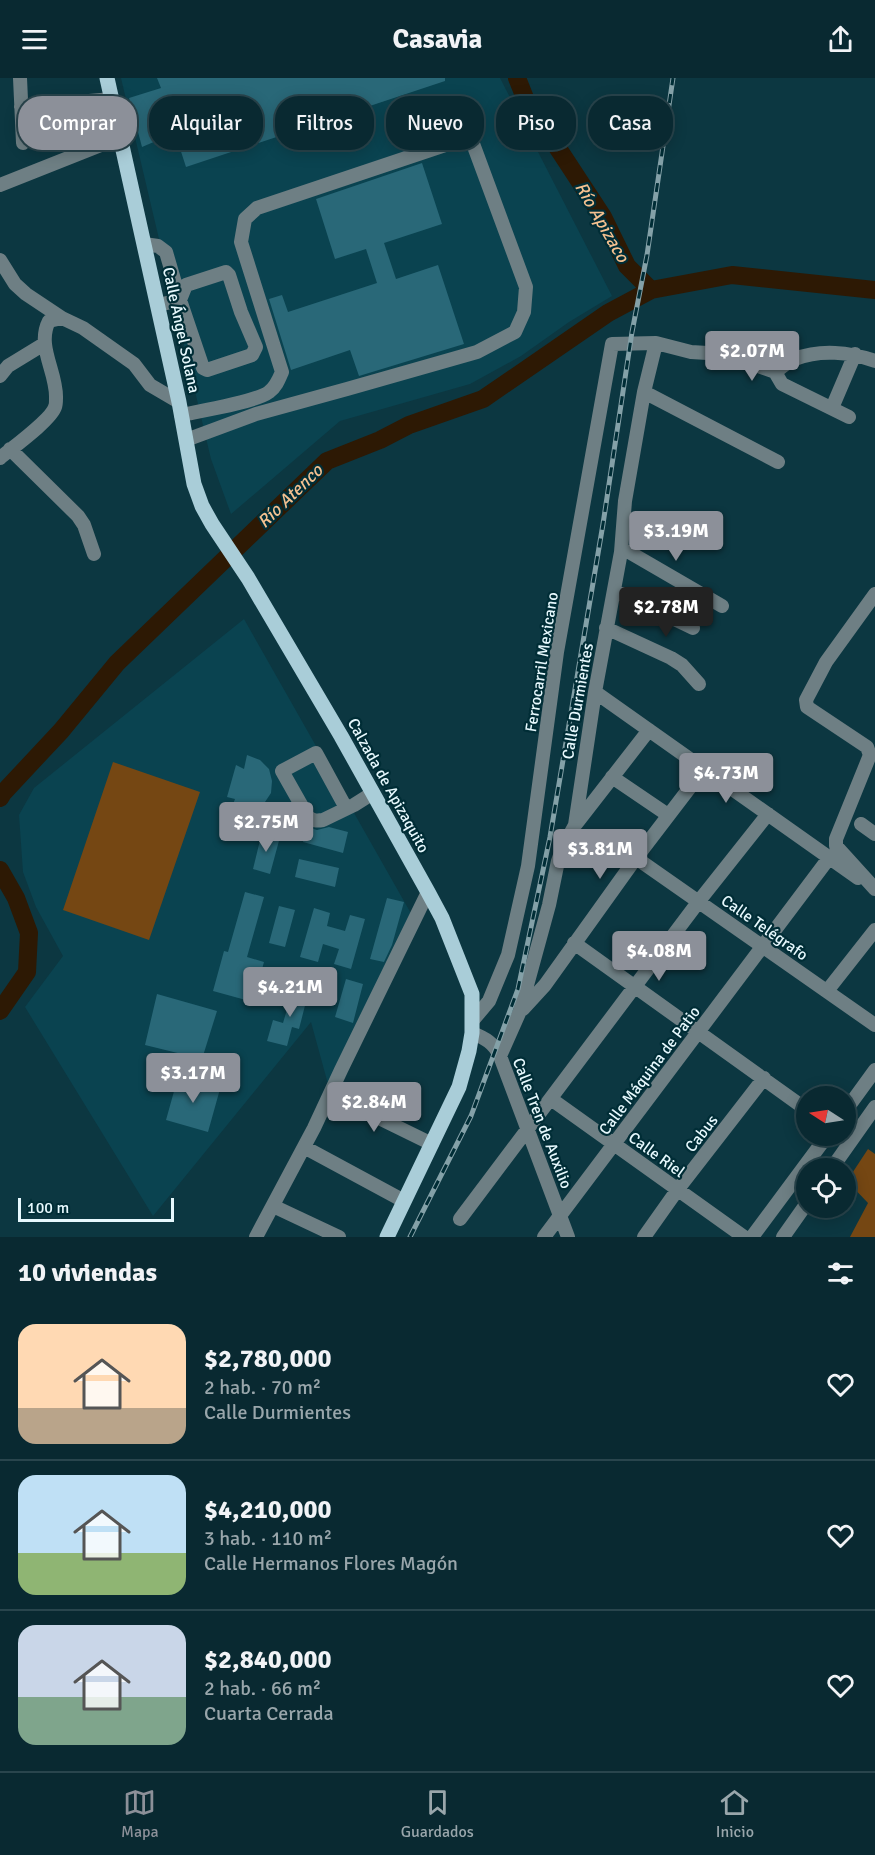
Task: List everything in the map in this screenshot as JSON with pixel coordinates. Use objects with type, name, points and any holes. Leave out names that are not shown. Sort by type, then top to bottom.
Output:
[{"type":"main road","name":"Calle Ángel Solana","points":[[107,78],[111,96]]},
{"type":"main road","name":"Calle Ángel Solana","points":[[124,150],[194,484],[212,524],[248,578]]},
{"type":"main road","name":"Calzada de Apizaquito","points":[[248,578],[428,892],[442,918],[472,994],[470,1051],[459,1087],[387,1237]]},
{"type":"street","points":[[20,78],[21,96]]},
{"type":"street","points":[[0,260],[15,284],[26,294],[62,318],[83,328],[134,364],[150,385],[180,409],[253,399],[268,393],[282,372],[241,242],[245,219],[257,208],[466,138],[472,141],[526,287],[524,312],[515,332],[477,352],[256,414],[186,440]]},
{"type":"street","points":[[0,185],[86,150]]},
{"type":"street","points":[[144,244],[158,246],[166,252],[180,300],[202,368],[207,370],[252,355],[255,351],[256,347],[226,272],[186,285],[180,300]]},
{"type":"street","points":[[158,305],[180,300]]},
{"type":"street","points":[[62,318],[49,321],[44,344],[55,385],[55,407],[47,418],[5,454],[78,516],[84,525],[93,554]]},
{"type":"street","name":"Ferrocarril Mexicano","points":[[472,1027],[489,1001],[507,955],[528,866],[557,652],[610,350],[612,344],[616,343],[656,344]]},
{"type":"street","points":[[0,375],[8,366],[44,344]]},
{"type":"street","points":[[656,344],[691,352],[724,354],[775,372],[782,384],[849,417]]},
{"type":"street","name":"Calle Durmientes","points":[[500,1056],[520,1011],[562,847],[575,825],[595,692],[621,552],[625,501],[644,392],[656,344]]},
{"type":"street","points":[[775,372],[802,356],[830,353],[855,354],[875,361]]},
{"type":"street","points":[[832,408],[855,354]]},
{"type":"street","points":[[644,392],[778,462]]},
{"type":"street","points":[[621,552],[628,552],[722,606]]},
{"type":"street","points":[[614,590],[693,628]]},
{"type":"street","points":[[875,594],[826,662],[806,700],[807,707],[867,747],[870,755],[836,839],[836,846],[875,889]]},
{"type":"street","points":[[606,628],[671,658],[682,665],[699,684]]},
{"type":"street","points":[[595,692],[875,889]]},
{"type":"street","points":[[575,825],[649,730]]},
{"type":"street","points":[[346,808],[316,753],[282,771],[308,817],[312,820],[323,820],[354,806],[373,793]]},
{"type":"street","points":[[520,1011],[544,985],[704,769]]},
{"type":"street","points":[[612,777],[668,815]]},
{"type":"street","points":[[460,1219],[768,814]]},
{"type":"street","points":[[861,824],[875,834]]},
{"type":"street","name":"Calle Telégrafo","points":[[636,858],[875,1025]]},
{"type":"street","name":"Calle Máquina de Patio","points":[[544,1237],[829,858]]},
{"type":"street","points":[[256,1237],[304,1147],[428,892]]},
{"type":"street","points":[[827,991],[875,930]]},
{"type":"street","points":[[574,943],[796,1102]]},
{"type":"street","name":"Calle Tren de Auxilio","points":[[472,1027],[496,1048],[500,1056],[568,1237]]},
{"type":"street","points":[[856,1096],[875,1070]]},
{"type":"street","name":"Cabus","points":[[644,1237],[764,1078]]},
{"type":"street","points":[[330,1094],[432,1144]]},
{"type":"street","name":"Calle Riel","points":[[551,1099],[744,1237]]},
{"type":"street","points":[[856,1128],[875,1107]]},
{"type":"street","points":[[752,1237],[820,1146]]},
{"type":"street","points":[[304,1147],[404,1201]]},
{"type":"street","points":[[273,1206],[339,1237]]},
{"type":"street","points":[[783,1237],[796,1218]]},
{"type":"shaded area","points":[[121,78],[500,78],[509,96],[496,96],[496,150],[537,150],[612,296],[569,322],[521,356],[470,384],[340,421],[231,514],[211,459],[137,146],[137,96],[125,96]]},
{"type":"shaded area","points":[[244,619],[413,917],[328,1084],[311,1022],[153,1216],[25,1007],[63,956],[36,907],[23,872],[19,815],[34,788]]},
{"type":"shaded area","points":[[113,762],[200,792],[149,940],[63,910]]},
{"type":"shaded area","points":[[868,1149],[875,1154],[875,1237],[850,1237],[868,1203],[856,1190],[856,1167]]},
{"type":"building","points":[[157,78],[445,78],[445,81],[400,96],[386,96],[386,101],[374,105],[374,96],[275,96],[275,137],[263,141],[263,96],[149,96],[149,144],[142,147],[137,128],[135,96],[161,88]]},
{"type":"building","points":[[180,150],[237,150],[186,167]]},
{"type":"building","points":[[422,163],[442,224],[384,243],[396,279],[438,265],[464,344],[359,376],[350,350],[291,370],[269,299],[282,295],[288,312],[377,283],[366,249],[335,259],[316,199]]},
{"type":"building","points":[[247,755],[260,760],[269,769],[272,781],[271,793],[263,805],[251,813],[230,812],[235,799],[227,797],[236,765],[244,769]]},
{"type":"building","points":[[307,827],[317,830],[329,827],[348,832],[343,853],[303,842]]},
{"type":"building","points":[[262,832],[280,837],[270,874],[253,869]]},
{"type":"building","points":[[299,859],[339,868],[335,887],[295,877]]},
{"type":"building","points":[[245,892],[264,897],[247,957],[264,962],[253,1002],[213,991],[224,951],[228,952]]},
{"type":"building","points":[[387,898],[404,902],[392,945],[384,962],[370,959]]},
{"type":"building","points":[[279,906],[295,910],[285,947],[269,943]]},
{"type":"building","points":[[314,908],[330,913],[327,926],[345,931],[350,915],[365,919],[351,969],[334,964],[339,949],[323,944],[318,962],[300,957]]},
{"type":"building","points":[[346,979],[363,984],[353,1023],[335,1017]]},
{"type":"building","points":[[294,986],[309,990],[299,1029],[292,1027],[287,1046],[267,1041],[273,1020],[283,1023]]},
{"type":"building","points":[[157,994],[217,1011],[202,1059],[145,1045]]},
{"type":"building","points":[[178,1077],[220,1089],[208,1132],[166,1120]]},
{"type":"waterway","name":"Río Apizaco","points":[[517,78],[525,98],[603,217],[627,266],[651,290]]},
{"type":"waterway","name":"Río Atenco","points":[[0,798],[61,731],[117,663],[327,461],[380,440],[409,425],[483,399],[608,313],[651,290],[732,275],[875,290]]},
{"type":"waterway","name":"Río Atenco","points":[[0,870],[16,898],[29,933],[27,972],[0,1011]]},
{"type":"railway","points":[[410,1237],[471,1116],[518,989],[550,837],[603,524],[632,332],[647,255],[673,78]]}]
